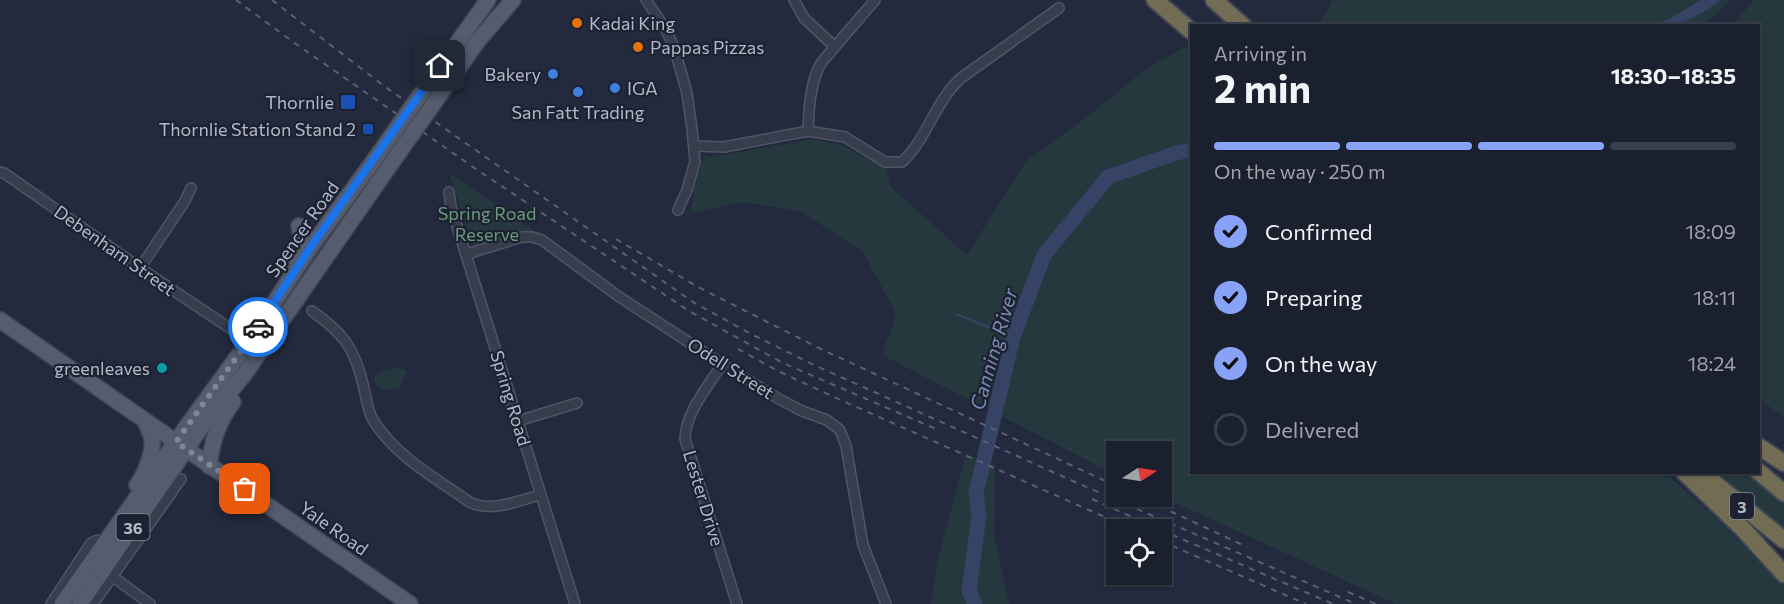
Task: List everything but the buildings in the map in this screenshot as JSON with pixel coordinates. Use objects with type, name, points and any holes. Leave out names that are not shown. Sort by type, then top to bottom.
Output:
[{"type":"highway","points":[[1155,0],[1190,30]]},
{"type":"highway","points":[[1214,0],[1241,24]]},
{"type":"highway","points":[[1760,447],[1784,463]]},
{"type":"highway","name":"3","points":[[1760,473],[1784,493]]},
{"type":"highway","points":[[1686,474],[1743,529],[1784,574]]},
{"type":"highway","name":"3","points":[[1703,474],[1784,540]]},
{"type":"main road","name":"Spencer Road","points":[[86,601],[181,446],[310,248],[488,0]]},
{"type":"main road","points":[[465,31],[481,20],[498,0]]},
{"type":"main road","name":"Spencer Road","points":[[62,604],[120,520],[181,446],[200,429],[246,372],[477,42],[513,0]]},
{"type":"main road","points":[[261,322],[265,309],[299,255],[302,235],[299,226]]},
{"type":"main road","name":"Yale Road","points":[[0,320],[410,604]]},
{"type":"main road","points":[[209,466],[212,442],[217,427],[238,395],[246,372]]},
{"type":"main road","points":[[120,520],[129,498],[141,479],[152,449],[152,438],[144,420]]},
{"type":"main road","points":[[69,604],[81,588],[86,588],[86,601]]},
{"type":"street","points":[[646,0],[665,28],[674,47],[687,93],[695,146],[695,162],[687,190],[678,210]]},
{"type":"street","points":[[794,0],[804,18],[834,46]]},
{"type":"street","points":[[808,131],[808,110],[814,78],[821,63],[875,0]]},
{"type":"street","points":[[695,146],[724,147],[808,131],[845,137],[885,162],[902,162],[913,152],[942,98],[950,88],[1059,8]]},
{"type":"street","name":"Debenham Street","points":[[0,172],[231,329]]},
{"type":"street","points":[[140,268],[185,201],[191,188]]},
{"type":"street","name":"Spring Road","points":[[449,192],[451,207],[575,604]]},
{"type":"street","name":"Odell Street","points":[[467,254],[522,237],[542,240],[618,296],[722,364],[779,399],[827,420],[840,430],[846,446],[863,545],[886,604]]},
{"type":"street","points":[[312,311],[333,326],[349,345],[359,364],[372,417],[385,438],[405,457],[471,503],[482,507],[495,507],[540,495]]},
{"type":"street","name":"Lester Drive","points":[[722,364],[691,414],[686,426],[686,439],[737,604]]},
{"type":"street","points":[[518,421],[578,403]]},
{"type":"street","points":[[86,601],[112,576],[181,480]]},
{"type":"street","name":"Spencer Road","points":[[51,604],[91,543],[108,539]]},
{"type":"street","points":[[112,576],[150,604]]},
{"type":"green space","points":[[1333,0],[1731,0],[1705,24],[1320,23]]},
{"type":"green space","points":[[1753,0],[1784,0],[1784,416],[1760,400],[1760,24],[1735,24]]},
{"type":"green space","points":[[1190,45],[1190,474],[1667,474],[1719,521],[1784,586],[1784,604],[1396,604],[1172,501],[1172,441],[1106,441],[1106,470],[882,355],[896,314],[863,252],[800,211],[742,202],[691,214],[694,190],[704,156],[711,157],[813,139],[841,145],[886,168],[890,186],[967,255],[1026,161],[1083,120],[1147,68]]},
{"type":"green space","name":"Spring Road Reserve","points":[[449,173],[536,232],[474,248]]},
{"type":"green space","points":[[383,368],[387,371],[392,368],[404,369],[407,372],[398,389],[385,390],[376,385],[374,374],[382,372]]},
{"type":"green space","points":[[966,454],[995,465],[994,534],[1009,604],[931,604],[937,563]]},
{"type":"green space","points":[[1715,474],[1753,474],[1784,500],[1784,529]]},
{"type":"water","points":[[1701,0],[1721,0],[1681,24],[1656,24],[1671,18]]},
{"type":"waterway","name":"Canning River","points":[[975,604],[969,591],[979,515],[976,493],[1013,337],[1044,255],[1108,177],[1190,150]]},
{"type":"waterway","points":[[956,314],[1013,337]]},
{"type":"railway","points":[[236,0],[476,169],[689,311],[783,363],[936,429]]},
{"type":"railway","points":[[272,0],[384,86],[693,302],[814,365],[1356,604]]},
{"type":"railway","points":[[616,239],[698,287],[821,349],[1106,481]]},
{"type":"railway","points":[[738,349],[834,397],[1109,519]]},
{"type":"railway","points":[[1092,499],[1137,519]]},
{"type":"railway","points":[[1162,507],[1247,547]]},
{"type":"railway","points":[[1172,535],[1333,604]]},
{"type":"railway","points":[[1172,546],[1306,604]]},
{"type":"railway","points":[[1348,592],[1376,604]]},
{"type":"way so far","points":[[245,489],[176,442],[258,327]]},
{"type":"place","name":"Kadai King","points":[[577,23]]},
{"type":"place","name":"Pappas Pizzas","points":[[638,47]]},
{"type":"place","name":"Bakery","points":[[553,74]]},
{"type":"place","name":"IGA","points":[[615,88]]},
{"type":"place","name":"San Fatt Trading","points":[[578,92]]},
{"type":"place","name":"Thornlie","points":[[348,102]]},
{"type":"place","name":"Thornlie Station Stand 2","points":[[368,129]]},
{"type":"place","name":"greenleaves","points":[[162,368]]},
{"type":"route","points":[[258,327],[310,248],[440,66]]}]
